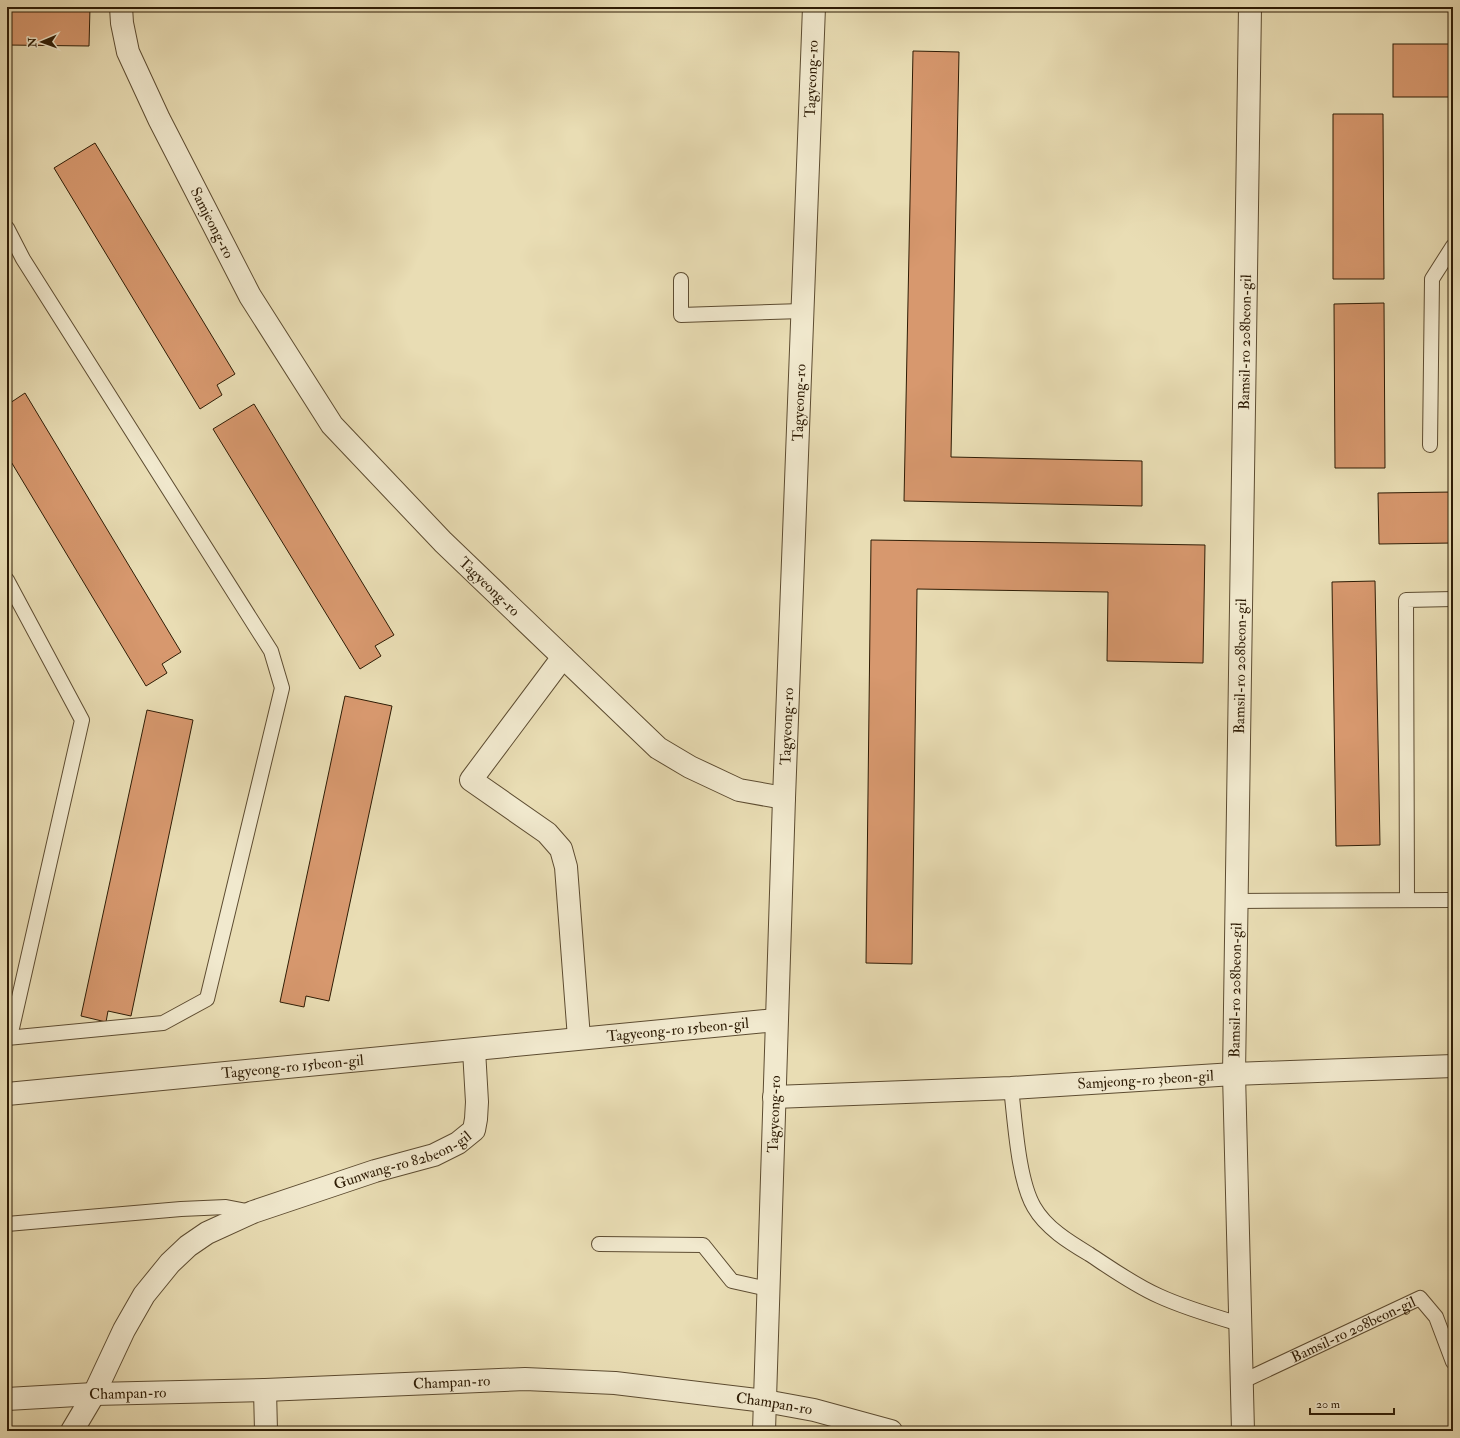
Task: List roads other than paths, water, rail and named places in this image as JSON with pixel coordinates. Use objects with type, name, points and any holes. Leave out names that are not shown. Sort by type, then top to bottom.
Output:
[{"type":"street","name":"Samjeong-ro","points":[[121,7],[122,22],[128,52],[159,119],[250,296],[332,425]]},
{"type":"street","name":"Tagyeong-ro","points":[[764,1431],[776,1020],[814,7]]},
{"type":"street","name":"Bamsil-ro 208beon-gil","points":[[1242,1431],[1234,1074],[1250,7]]},
{"type":"street","name":"Tagyeong-ro","points":[[332,425],[443,542],[658,748],[690,767],[739,790],[784,798]]},
{"type":"street","points":[[563,657],[471,780],[547,833],[561,849],[566,867],[579,1038]]},
{"type":"street","name":"Tagyeong-ro 15beon-gil","points":[[7,1094],[776,1020]]},
{"type":"street","name":"Gunwang-ro 82beon-gil","points":[[72,1431],[94,1394],[124,1330],[144,1295],[170,1263],[188,1246],[207,1233],[253,1212],[375,1171],[434,1155],[458,1143],[474,1130],[477,1102],[474,1050]]},
{"type":"street","name":"Samjeong-ro 3beon-gil","points":[[774,1097],[1011,1088],[1234,1074],[1451,1069]]},
{"type":"street","name":"Champan-ro","points":[[7,1399],[94,1394],[265,1390],[524,1379],[615,1383],[765,1401],[814,1410],[891,1431]]},
{"type":"street","points":[[265,1390],[266,1431]]},
{"type":"lane","points":[[7,228],[27,266],[271,651],[282,688],[207,999],[163,1023],[9,1038],[82,720],[7,580]]},
{"type":"lane","points":[[1430,445],[1432,279],[1453,246]]},
{"type":"lane","points":[[681,280],[681,315],[802,311]]},
{"type":"lane","points":[[1407,900],[1406,600],[1453,599]]},
{"type":"lane","points":[[1237,901],[1453,900]]},
{"type":"lane","points":[[1011,1088],[1022,1170],[1031,1202],[1034,1208],[1054,1231],[1135,1284],[1158,1296],[1183,1306],[1240,1324]]},
{"type":"lane","name":"Gunwang-ro 82beon-gil","points":[[7,1224],[181,1209],[226,1207],[253,1212]]},
{"type":"lane","points":[[599,1244],[703,1245],[732,1281],[768,1289]]},
{"type":"lane","name":"Bamsil-ro 208beon-gil","points":[[1241,1382],[1420,1298],[1436,1317],[1453,1362]]}]
